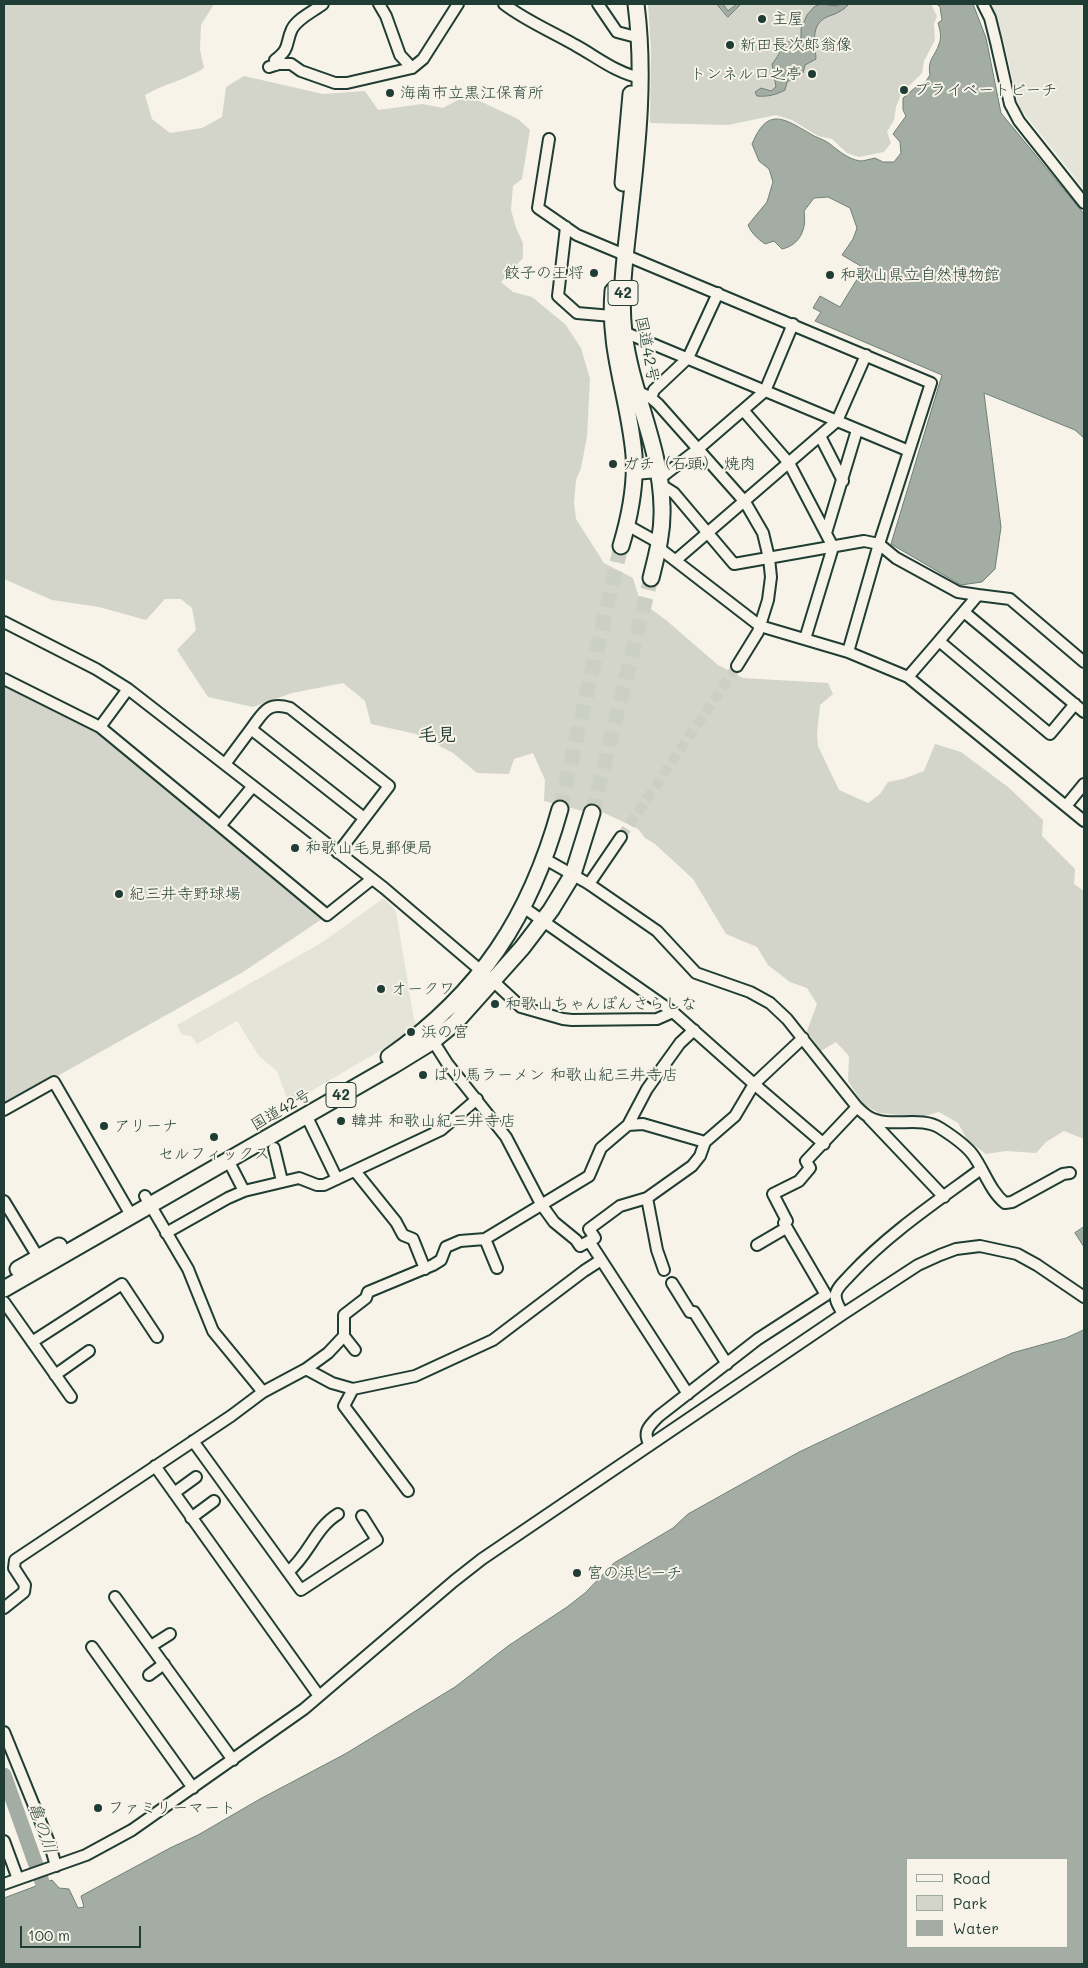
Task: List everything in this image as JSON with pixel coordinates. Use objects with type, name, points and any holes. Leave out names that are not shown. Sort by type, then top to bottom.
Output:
[{"type":"highway","name":"国道42号","points":[[626,4],[635,36]]},
{"type":"highway","name":"国道42号","points":[[621,546],[633,497],[634,474],[631,435],[613,344],[612,316],[637,151],[636,4]]},
{"type":"highway","name":"国道42号","points":[[621,253],[622,305],[629,363],[644,394],[659,480],[662,520],[659,546],[651,578]]},
{"type":"highway","name":"国道42号","points":[[4,1278],[38,1257],[228,1160],[434,1040],[455,1023],[488,976],[524,907],[545,859],[560,809]]},
{"type":"highway","name":"国道42号","points":[[148,1201],[388,1058],[415,1038],[488,976],[542,921],[573,874],[592,813]]},
{"type":"highway","name":"国道42号","points":[[4,1289],[129,1211]]},
{"type":"street","points":[[324,4],[298,21],[292,29],[285,53],[275,60],[273,66],[291,64],[301,70],[335,83],[347,83],[412,68],[423,59],[458,4]]},
{"type":"street","points":[[379,4],[386,16],[400,56],[412,68]]},
{"type":"street","points":[[504,4],[531,23],[576,45],[620,72],[637,77]]},
{"type":"street","points":[[598,4],[618,32],[635,36]]},
{"type":"street","points":[[983,4],[990,18],[1010,104],[1019,121],[1084,202]]},
{"type":"street","points":[[549,139],[538,208],[577,235],[931,383],[879,544],[848,652]]},
{"type":"street","points":[[566,227],[558,296],[577,313],[612,316]]},
{"type":"street","points":[[644,394],[654,390],[688,358],[718,293]]},
{"type":"street","points":[[659,480],[765,391],[793,324]]},
{"type":"street","points":[[624,332],[909,452]]},
{"type":"street","points":[[676,560],[837,422],[866,355]]},
{"type":"street","points":[[620,384],[644,394],[698,449],[745,502],[763,533],[771,577],[768,600],[759,629],[736,666]]},
{"type":"street","points":[[743,410],[789,463],[833,547],[805,639]]},
{"type":"street","points":[[826,533],[858,430]]},
{"type":"street","points":[[820,436],[843,481]]},
{"type":"street","points":[[634,474],[659,480],[674,493],[734,564],[864,542],[879,544],[896,558],[958,592],[1010,599],[1084,662]]},
{"type":"street","points":[[627,525],[659,546],[759,629],[805,639],[848,652],[908,677],[1084,821]]},
{"type":"street","points":[[908,677],[978,595]]},
{"type":"street","points":[[964,612],[1084,712]]},
{"type":"street","points":[[4,622],[96,669],[128,690],[372,879],[488,976],[524,1009],[563,1019],[657,1019],[673,1012]]},
{"type":"street","points":[[939,641],[1050,734],[1075,704]]},
{"type":"street","points":[[4,679],[100,727],[327,915],[372,879]]},
{"type":"street","points":[[100,727],[128,690]]},
{"type":"street","points":[[225,764],[265,710],[278,705],[290,708],[389,786],[338,853]]},
{"type":"street","points":[[251,729],[364,818]]},
{"type":"street","points":[[1066,806],[1084,784]]},
{"type":"street","points":[[220,826],[253,786]]},
{"type":"street","points":[[589,884],[621,837]]},
{"type":"street","points":[[545,859],[589,884],[657,931],[696,973],[750,992],[770,1003],[803,1038],[857,1107],[869,1117],[944,1196]]},
{"type":"street","points":[[524,907],[673,1012],[824,1144]]},
{"type":"street","points":[[355,1350],[344,1336],[344,1316],[366,1298],[368,1292],[425,1269],[441,1260],[446,1247],[460,1241],[486,1239],[589,1176],[601,1148],[628,1126],[647,1089],[680,1043],[694,1030]]},
{"type":"street","points":[[434,1040],[447,1064],[506,1137],[541,1204],[554,1222],[576,1240],[580,1246],[595,1238],[589,1230],[620,1206],[647,1198],[692,1166],[700,1156],[705,1142],[735,1116],[754,1084],[803,1038]]},
{"type":"street","points":[[4,1110],[54,1082],[129,1211]]},
{"type":"street","points":[[166,1233],[244,1191],[299,1178],[317,1185],[324,1185],[441,1130],[477,1100]]},
{"type":"street","points":[[844,1314],[786,1228],[784,1223],[787,1221],[773,1194],[799,1181],[810,1168],[806,1161],[857,1107]]},
{"type":"street","points":[[306,1115],[337,1179]]},
{"type":"street","points":[[869,1117],[883,1121],[930,1123],[939,1127],[972,1153],[980,1170],[1000,1197],[1008,1203],[1063,1174],[1070,1173]]},
{"type":"street","points":[[628,1126],[643,1124],[705,1142]]},
{"type":"street","points":[[274,1148],[282,1181]]},
{"type":"street","points":[[228,1160],[244,1191]]},
{"type":"street","points":[[650,1445],[645,1436],[649,1426],[726,1364],[781,1323],[831,1295],[873,1252],[980,1170]]},
{"type":"street","points":[[355,1171],[396,1222],[403,1235],[413,1239],[425,1269]]},
{"type":"street","points":[[647,1198],[656,1250],[664,1270]]},
{"type":"street","points":[[4,1201],[38,1257]]},
{"type":"street","points":[[148,1201],[188,1269],[213,1331],[263,1392]]},
{"type":"street","points":[[757,1245],[786,1228]]},
{"type":"street","points":[[486,1239],[496,1268]]},
{"type":"street","points":[[589,1241],[688,1394]]},
{"type":"street","points":[[4,1884],[86,1855],[120,1838],[233,1760],[319,1696],[475,1565],[533,1523],[918,1265],[956,1249],[980,1246],[1016,1254],[1037,1265],[1084,1297]]},
{"type":"street","points":[[306,1369],[332,1383],[353,1389],[415,1376],[493,1340],[601,1260]]},
{"type":"street","points":[[672,1283],[690,1312],[694,1312],[726,1364]]},
{"type":"street","points":[[32,1342],[122,1284],[157,1337]]},
{"type":"street","points":[[4,1302],[71,1398]]},
{"type":"street","points":[[4,1608],[24,1592],[25,1585],[14,1568],[16,1560],[263,1392],[306,1369],[328,1353],[344,1336]]},
{"type":"street","points":[[55,1375],[89,1351]]},
{"type":"street","points":[[353,1389],[344,1406],[408,1491]]},
{"type":"street","points":[[193,1441],[301,1590],[377,1540],[362,1516]]},
{"type":"street","points":[[155,1466],[319,1696]]},
{"type":"street","points":[[174,1493],[196,1477]]},
{"type":"street","points":[[191,1518],[214,1501]]},
{"type":"street","points":[[288,1572],[302,1559],[320,1530],[331,1518],[338,1514]]},
{"type":"street","points":[[115,1597],[233,1760]]},
{"type":"street","points":[[150,1646],[170,1634]]},
{"type":"street","points":[[92,1647],[193,1788]]},
{"type":"street","points":[[149,1676],[164,1664]]},
{"type":"street","points":[[4,1732],[50,1845],[55,1866]]},
{"type":"street","points":[[4,1841],[20,1879]]},
{"type":"shaded area","points":[[991,4],[1084,4],[1084,189],[1019,107],[1004,42]]},
{"type":"shaded area","name":"オークワ","points":[[384,898],[396,911],[414,1020],[417,1026],[385,1048],[289,1104],[277,1071],[259,1056],[237,1021],[197,1044],[191,1036],[182,1035],[177,1025],[321,943]]},
{"type":"green space","points":[[4,4],[214,4],[201,25],[200,50],[204,68],[145,95],[152,119],[170,133],[202,128],[222,117],[226,87],[244,76],[323,94],[365,91],[378,110],[422,104],[443,108],[467,95],[518,119],[530,130],[522,179],[513,186],[511,210],[523,243],[523,258],[501,282],[513,292],[532,297],[565,324],[581,348],[590,379],[587,437],[581,468],[576,480],[574,503],[576,519],[604,563],[633,578],[640,601],[666,620],[718,665],[743,678],[828,683],[833,694],[820,705],[817,733],[818,746],[839,790],[868,803],[880,794],[888,782],[903,779],[924,771],[935,744],[961,752],[1008,787],[1043,820],[1042,836],[1075,869],[1074,884],[1084,891],[1084,1139],[1064,1131],[1046,1142],[1036,1153],[1006,1151],[986,1154],[968,1141],[958,1123],[939,1112],[921,1117],[879,1113],[863,1104],[848,1081],[849,1056],[836,1042],[821,1051],[807,1031],[817,1004],[807,988],[790,982],[768,965],[757,947],[726,934],[693,879],[655,844],[645,838],[638,829],[600,811],[583,811],[544,801],[545,780],[533,753],[514,759],[509,774],[477,773],[453,753],[416,734],[371,724],[365,701],[343,683],[292,693],[253,707],[208,697],[177,650],[196,630],[192,608],[181,599],[165,599],[146,620],[99,607],[52,600],[4,579]]},
{"type":"green space","points":[[648,4],[931,4],[937,16],[934,24],[935,40],[924,61],[922,73],[901,94],[894,120],[887,132],[891,143],[884,152],[859,157],[847,153],[832,139],[818,136],[792,120],[776,115],[728,125],[650,123],[651,51]]},
{"type":"green space","points":[[4,683],[87,724],[105,735],[322,919],[243,972],[4,1106]]},
{"type":"water","points":[[717,4],[723,4],[728,11],[737,4],[741,4],[728,17]]},
{"type":"water","points":[[821,4],[837,6],[849,4],[846,8],[820,22],[815,33],[816,59],[805,65],[803,73],[787,82],[785,90],[782,92],[768,96],[757,96],[755,92],[761,88],[771,91],[776,87],[772,64],[785,44],[794,39],[801,38],[801,29],[807,15],[814,7]]},
{"type":"water","points":[[937,4],[973,4],[986,38],[1001,113],[1084,214],[1084,438],[1075,430],[984,393],[1001,527],[995,569],[982,582],[961,585],[891,544],[942,375],[815,321],[821,312],[813,308],[820,296],[840,307],[864,268],[842,255],[853,239],[857,228],[850,208],[828,197],[814,198],[804,211],[803,230],[798,240],[782,249],[774,241],[765,244],[755,236],[748,225],[767,202],[773,182],[769,169],[759,161],[752,144],[763,125],[770,120],[783,120],[791,123],[828,142],[856,160],[862,161],[875,158],[883,162],[894,162],[901,153],[900,142],[893,134],[906,116],[903,110],[903,98],[916,87],[923,86],[930,75],[930,62],[940,41],[938,23],[942,20],[940,7]]},
{"type":"water","points":[[1084,1227],[1084,1247],[1075,1233]]},
{"type":"water","points":[[1084,1330],[1084,1964],[4,1964],[4,1898],[52,1880],[59,1888],[69,1889],[78,1908],[84,1907],[81,1896],[198,1835],[260,1799],[345,1754],[455,1687],[508,1646],[585,1593],[614,1563],[673,1528],[688,1514],[799,1452],[1012,1353],[1066,1338]]},
{"type":"waterway","name":"亀の川","points":[[4,1775],[46,1893]]},
{"type":"tunnel","points":[[560,809],[621,546]]},
{"type":"tunnel","points":[[592,813],[651,578]]},
{"type":"tunnel","points":[[621,837],[737,666]]},
{"type":"place","name":"主屋","points":[[762,19]]},
{"type":"place","name":"新田長次郎翁像","points":[[730,45]]},
{"type":"place","name":"トンネル口之亭","points":[[812,74]]},
{"type":"place","name":"プライベートビーチ","points":[[904,90]]},
{"type":"place","name":"海南市立黒江保育所","points":[[390,93]]},
{"type":"place","name":"餃子の王将","points":[[594,273]]},
{"type":"place","name":"和歌山県立自然博物館","points":[[830,275]]},
{"type":"place","name":"ガチ（石頭） 焼肉","points":[[613,464]]},
{"type":"place","name":"和歌山毛見郵便局","points":[[295,848]]},
{"type":"place","name":"紀三井寺野球場","points":[[119,894]]},
{"type":"place","name":"オークワ","points":[[381,989]]},
{"type":"place","name":"和歌山ちゃんぽんさらしな","points":[[495,1004]]},
{"type":"place","name":"浜の宮","points":[[411,1032]]},
{"type":"place","name":"ばり馬ラーメン 和歌山紀三井寺店","points":[[423,1075]]},
{"type":"place","name":"韓丼 和歌山紀三井寺店","points":[[341,1121]]},
{"type":"place","name":"アリーナ","points":[[104,1126]]},
{"type":"place","name":"セルフィックス","points":[[214,1137]]},
{"type":"place","name":"宮の浜ビーチ","points":[[577,1573]]},
{"type":"place","name":"ファミリーマート","points":[[98,1808]]},
{"type":"district","name":"毛見","points":[[437,735]]}]
